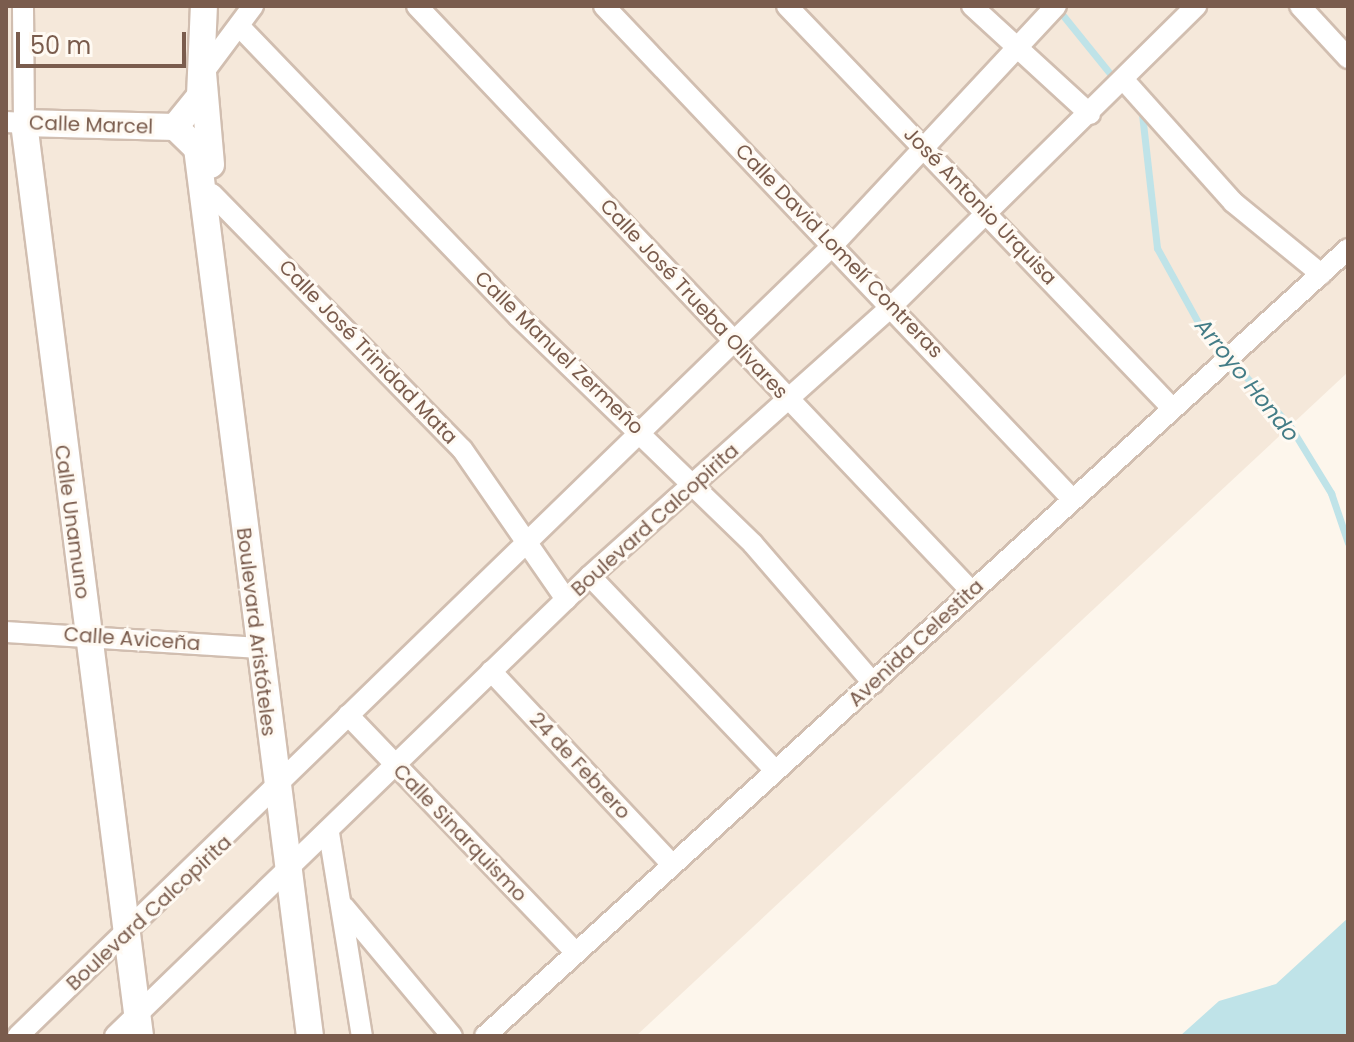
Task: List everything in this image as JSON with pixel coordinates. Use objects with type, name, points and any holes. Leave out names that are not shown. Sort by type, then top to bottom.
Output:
[{"type":"street","name":"Calle Unamuno","points":[[23,6],[15,122],[138,1025]]},
{"type":"street","name":"Boulevard Aristóteles","points":[[204,6],[203,73],[212,194],[210,228]]},
{"type":"street","points":[[203,73],[253,6]]},
{"type":"street","name":"Calle José Trueba Olivares","points":[[417,6],[972,592]]},
{"type":"street","name":"Calle David Lomelí Contreras","points":[[604,6],[893,305],[1071,498]]},
{"type":"street","name":"José Antonio Urquisa","points":[[787,6],[926,152],[988,212],[1171,407]]},
{"type":"street","points":[[972,6],[1013,51],[1097,106]]},
{"type":"street","name":"Boulevard Calcopirita","points":[[18,1036],[126,937],[348,715],[531,543],[733,339],[833,245],[926,152],[1056,6]]},
{"type":"street","name":"Boulevard Calcopirita","points":[[115,1036],[138,1025],[491,671],[590,576],[695,488],[787,398],[893,305],[1196,6]]},
{"type":"street","points":[[1300,6],[1348,58]]},
{"type":"street","name":"Calle Manuel Zermeño","points":[[240,27],[695,488],[873,683]]},
{"type":"street","name":"Boulevard Aristóteles","points":[[203,73],[200,96],[175,127],[197,148],[210,228],[257,648],[310,1036]]},
{"type":"street","points":[[1121,81],[1233,202],[1321,274]]},
{"type":"street","name":"Calle Marcel","points":[[15,122],[175,127]]},
{"type":"street","name":"Calle José Trinidad Mata","points":[[212,194],[417,399],[531,543],[566,599]]},
{"type":"street","name":"Avenida Celestita","points":[[485,1036],[573,950],[873,683],[1071,498],[1348,249]]},
{"type":"street","points":[[590,576],[775,770]]},
{"type":"street","name":"Calle Aviceña","points":[[6,632],[257,648]]},
{"type":"street","name":"24 de Febrero","points":[[491,671],[670,862]]},
{"type":"street","name":"Calle Sinarquismo","points":[[348,715],[573,950]]},
{"type":"street","points":[[329,833],[362,1036]]},
{"type":"street","points":[[343,906],[452,1036]]},
{"type":"shaded area","points":[[6,6],[1348,6],[1348,372],[636,1036],[6,1036]]},
{"type":"water","points":[[1348,918],[1348,1036],[1180,1036],[1219,1001],[1276,984]]},
{"type":"waterway","name":"Arroyo Hondo","points":[[1057,8],[1117,82]]},
{"type":"waterway","name":"Arroyo Hondo","points":[[1142,114],[1157,248],[1199,324],[1290,426],[1331,493],[1348,543]]}]
